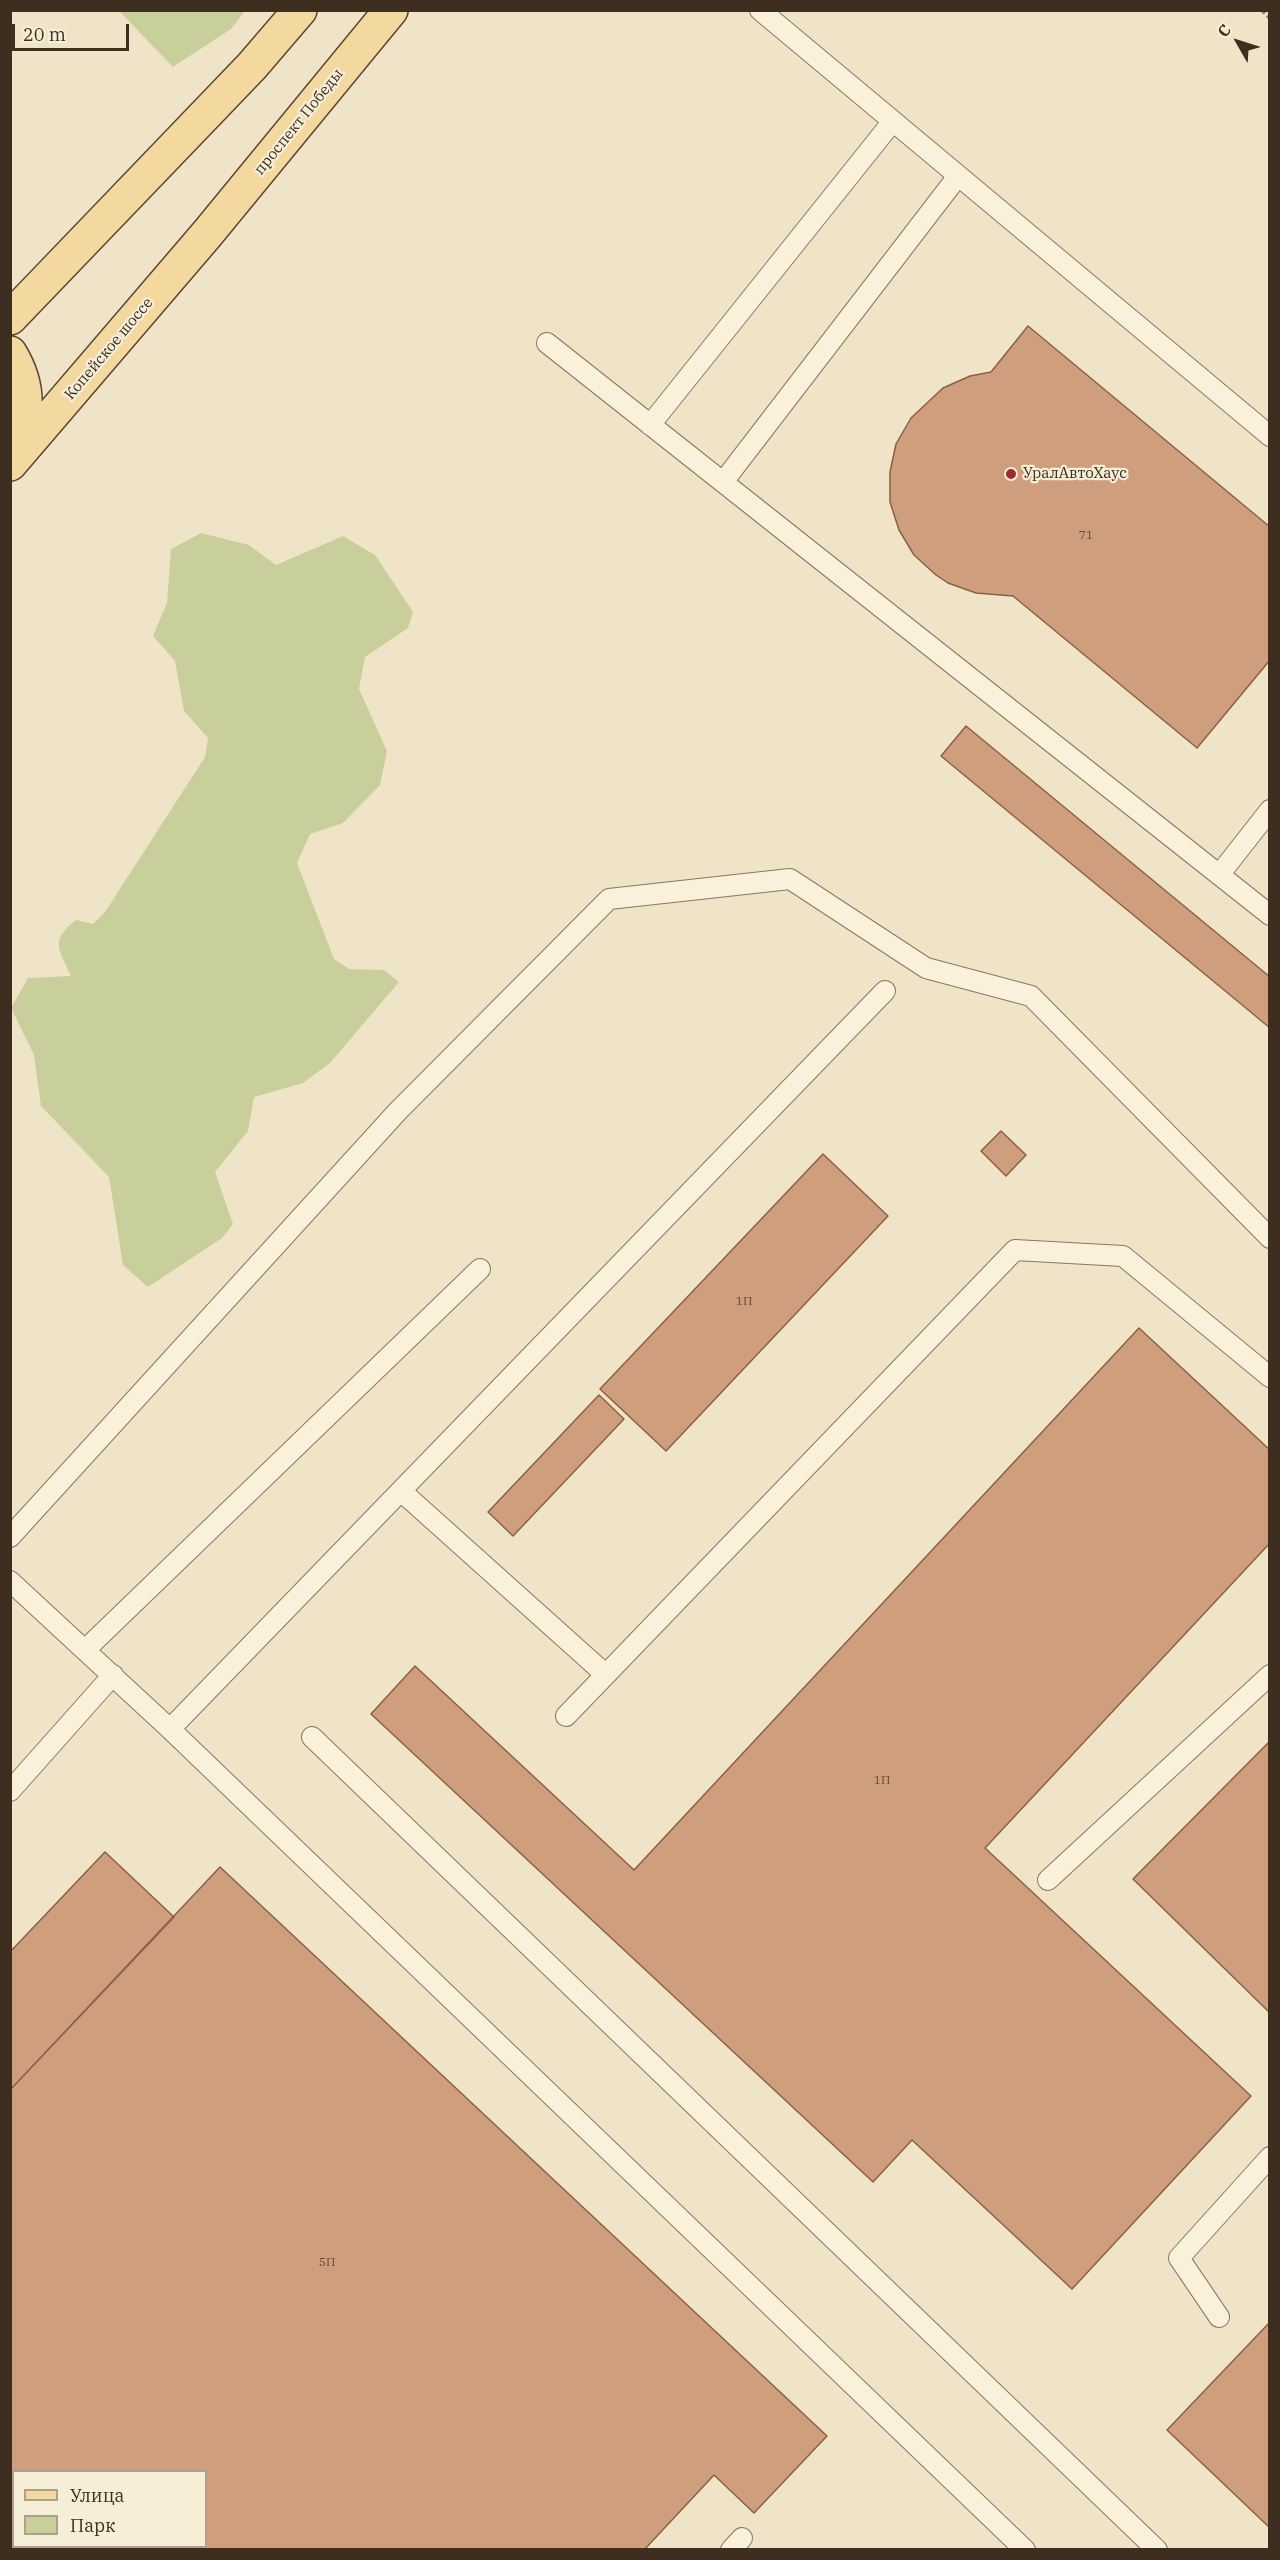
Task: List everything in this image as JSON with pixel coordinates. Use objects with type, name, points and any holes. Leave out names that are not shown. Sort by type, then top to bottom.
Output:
[{"type":"main road","points":[[10,318],[252,66],[300,10]]},
{"type":"main road","name":"проспект Победы","points":[[207,234],[391,10]]},
{"type":"main road","name":"Копейское шоссе","points":[[10,464],[207,234]]},
{"type":"main road","points":[[10,353],[27,393],[22,431],[10,456]]},
{"type":"lane","points":[[760,10],[1269,436]]},
{"type":"lane","points":[[650,425],[892,121]]},
{"type":"lane","points":[[723,482],[958,176]]},
{"type":"lane","points":[[547,343],[1269,915]]},
{"type":"lane","points":[[1219,875],[1269,810]]},
{"type":"lane","points":[[10,1537],[398,1111],[609,899],[790,879],[926,968],[1031,996],[1269,1238]]},
{"type":"lane","points":[[170,1729],[885,992]]},
{"type":"lane","points":[[566,1716],[1015,1250],[1123,1256],[1269,1377]]},
{"type":"lane","points":[[85,1650],[480,1269]]},
{"type":"lane","points":[[401,1491],[605,1674]]},
{"type":"lane","points":[[10,1581],[170,1729],[1025,2550]]},
{"type":"lane","points":[[10,1791],[112,1675]]},
{"type":"lane","points":[[1048,1880],[1269,1675]]},
{"type":"lane","points":[[312,1737],[1157,2550]]},
{"type":"lane","points":[[1219,2317],[1179,2258],[1269,2157]]},
{"type":"path","points":[[1262,10],[1269,18]]},
{"type":"green space","points":[[119,11],[245,11],[231,29],[173,67]]},
{"type":"green space","points":[[201,533],[249,545],[276,565],[343,536],[375,555],[413,612],[408,628],[365,657],[359,689],[387,751],[380,785],[343,823],[310,834],[297,863],[334,959],[349,969],[384,970],[399,982],[330,1063],[303,1083],[254,1097],[248,1131],[215,1172],[233,1224],[222,1238],[148,1287],[123,1265],[109,1177],[41,1106],[34,1055],[11,1008],[28,978],[71,976],[60,952],[59,940],[62,934],[76,920],[93,924],[105,912],[205,757],[208,738],[184,711],[175,661],[153,636],[167,603],[171,549]]},
{"type":"building","points":[[1028,326],[1270,527],[1270,660],[1197,748],[1013,596],[976,593],[948,583],[936,575],[914,555],[899,530],[890,502],[890,472],[896,444],[911,418],[943,388],[970,376],[991,372]]},
{"type":"building","points":[[966,726],[1270,977],[1270,1028],[941,756]]},
{"type":"building","points":[[1001,1131],[1026,1155],[1006,1176],[981,1151]]},
{"type":"building","points":[[823,1154],[888,1216],[666,1451],[600,1389]]},
{"type":"building","points":[[1139,1328],[1270,1450],[1270,1543],[985,1848],[1251,2096],[1072,2289],[912,2140],[873,2182],[371,1714],[415,1666],[634,1870]]},
{"type":"building","points":[[599,1395],[624,1419],[513,1536],[488,1512]]},
{"type":"building","points":[[1270,1741],[1270,2013],[1133,1879]]},
{"type":"building","points":[[105,1852],[174,1917],[10,2090],[10,1952]]},
{"type":"building","points":[[220,1867],[827,2436],[754,2513],[714,2475],[644,2550],[10,2550],[10,2090]]},
{"type":"building","points":[[1270,2322],[1270,2528],[1167,2430]]},
{"type":"place","name":"УралАвтоХаус","points":[[1011,474]]}]
